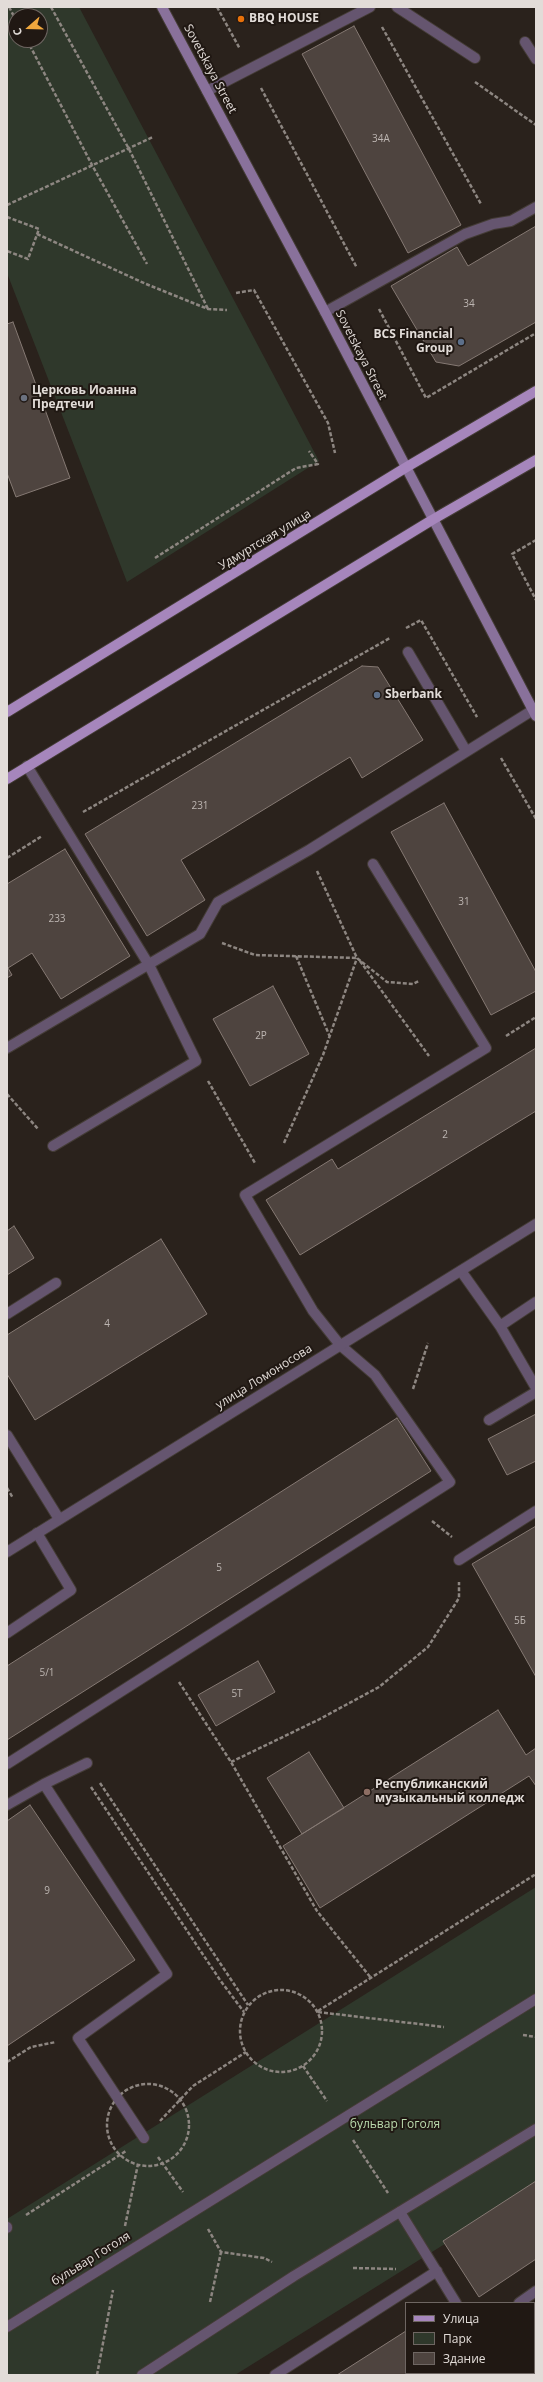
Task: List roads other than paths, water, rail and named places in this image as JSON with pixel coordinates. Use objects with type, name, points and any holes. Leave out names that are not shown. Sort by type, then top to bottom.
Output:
[{"type":"main road","name":"Sovetskaya Street","points":[[162,7],[325,312],[432,520],[534,713]]},
{"type":"main road","name":"Удмуртская улица","points":[[7,712],[405,468],[536,392]]},
{"type":"main road","points":[[7,779],[432,520],[536,460]]},
{"type":"street","points":[[207,91],[250,67],[370,7]]},
{"type":"street","points":[[397,7],[475,58]]},
{"type":"street","points":[[525,42],[536,59]]},
{"type":"street","points":[[325,312],[465,234],[493,224],[512,221],[536,207]]},
{"type":"street","points":[[408,652],[466,751]]},
{"type":"street","points":[[7,1048],[200,934],[218,902],[309,850],[466,751],[534,713]]},
{"type":"street","points":[[27,766],[148,964],[196,1061],[53,1146]]},
{"type":"street","points":[[7,1764],[450,1482],[375,1375],[340,1345],[313,1311],[245,1196],[486,1048],[373,864]]},
{"type":"street","name":"улица Ломоносова","points":[[7,1552],[536,1224]]},
{"type":"street","points":[[461,1271],[500,1326],[536,1388]]},
{"type":"street","points":[[7,1314],[56,1283]]},
{"type":"street","points":[[500,1326],[536,1302]]},
{"type":"street","points":[[489,1420],[536,1392]]},
{"type":"street","points":[[7,1435],[59,1519]]},
{"type":"street","points":[[459,1560],[536,1511]]},
{"type":"street","points":[[7,1633],[71,1590],[37,1533]]},
{"type":"street","points":[[7,1805],[44,1784],[87,1763]]},
{"type":"street","points":[[44,1784],[167,1974],[78,2038],[144,2138]]},
{"type":"street","name":"бульвар Гоголя","points":[[7,2327],[536,1999]]},
{"type":"street","points":[[142,2375],[400,2212],[536,2129]]},
{"type":"street","points":[[400,2212],[455,2302]]},
{"type":"street","points":[[275,2375],[437,2270]]},
{"type":"street","points":[[520,2302],[536,2291]]},
{"type":"place","name":"BBQ HOUSE","points":[[241,19]]},
{"type":"place","name":"BCS Financial Group","points":[[461,342]]},
{"type":"place","name":"Церковь Иоанна Предтечи","points":[[24,398]]},
{"type":"place","name":"Sberbank","points":[[377,695]]},
{"type":"place","name":"Республиканский музыкальный колледж","points":[[367,1792]]}]
